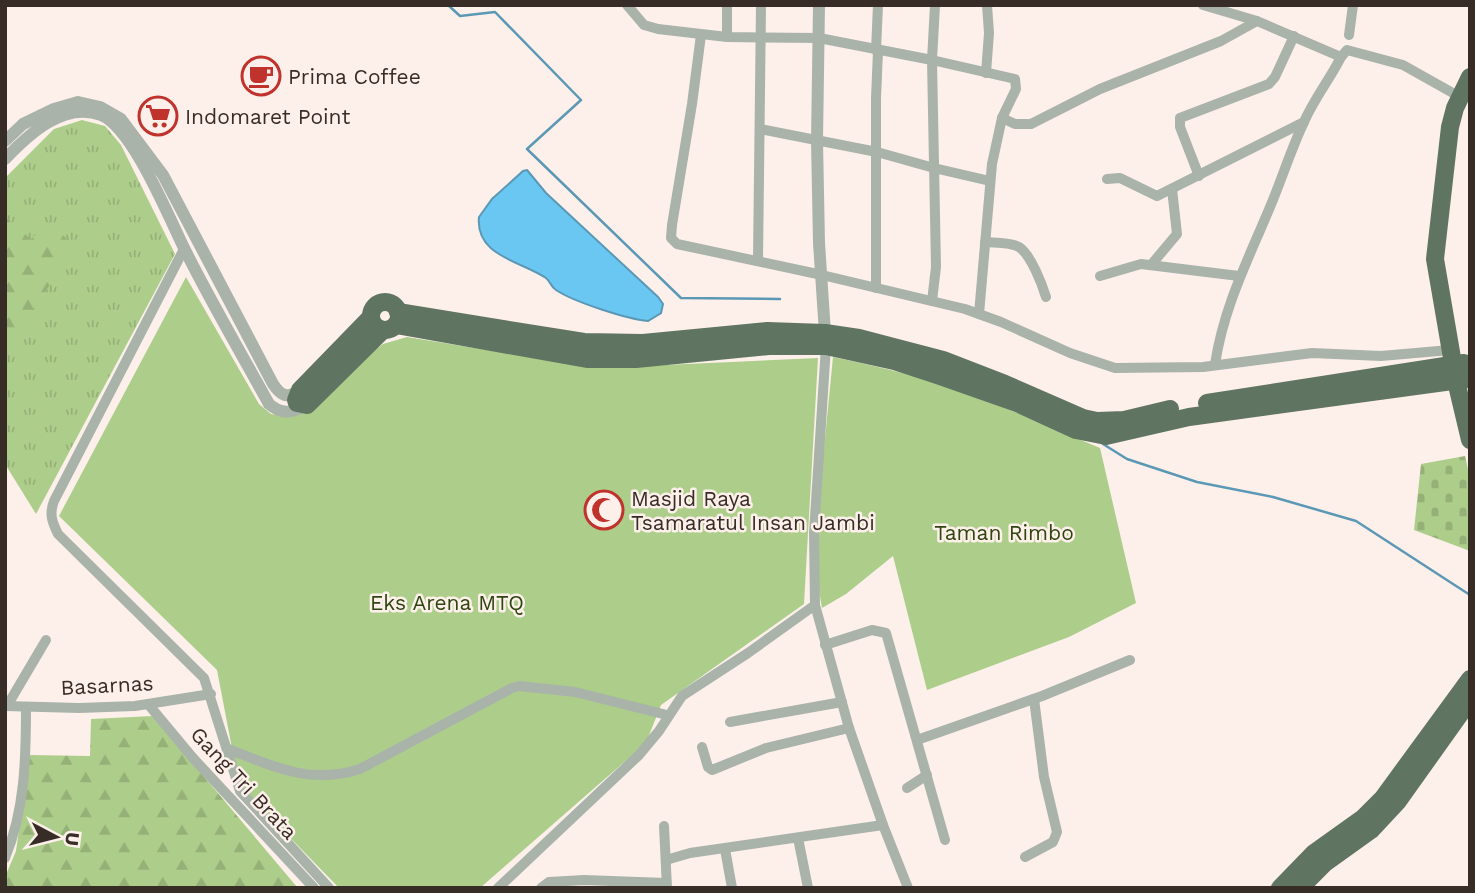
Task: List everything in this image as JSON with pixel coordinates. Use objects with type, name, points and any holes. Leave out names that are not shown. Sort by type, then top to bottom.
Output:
[{"type":"highway","points":[[1470,78],[1441,259],[1462,372],[1470,440]]},
{"type":"highway","points":[[303,398],[387,321],[587,359],[636,359],[825,339],[882,358],[940,367],[1076,430],[1106,436],[1189,417],[1462,372]]},
{"type":"highway","points":[[1300,888],[1325,863],[1371,831],[1398,802],[1466,698],[1470,679]]},
{"type":"highway","points":[[1280,888],[1314,853],[1363,818],[1383,798],[1466,698]]},
{"type":"street","points":[[627,5],[644,25],[727,37],[819,38],[932,60],[1017,81],[1014,95],[1002,118],[990,181],[979,314]]},
{"type":"street","points":[[727,5],[727,37]]},
{"type":"street","points":[[758,260],[761,5]]},
{"type":"street","points":[[819,5],[817,141],[825,339],[814,533],[815,604],[849,727],[908,888]]},
{"type":"street","points":[[876,288],[878,5]]},
{"type":"street","points":[[932,300],[936,268],[932,60],[935,5]]},
{"type":"street","points":[[986,73],[988,5]]},
{"type":"street","points":[[1203,5],[1257,21],[1341,57]]},
{"type":"street","points":[[1349,35],[1353,5]]},
{"type":"street","points":[[1002,118],[1015,124],[1031,124],[1100,89],[1221,41],[1257,21]]},
{"type":"street","points":[[701,35],[671,238],[677,244],[932,300],[979,314],[1070,353],[1115,368],[1203,367],[1312,353],[1381,356],[1462,372]]},
{"type":"street","points":[[1199,176],[1180,127],[1180,118],[1269,84],[1294,37]]},
{"type":"street","points":[[1215,364],[1220,335],[1239,276],[1256,242],[1304,122],[1347,50],[1403,65],[1465,99]]},
{"type":"street","points":[[5,141],[23,124],[54,109],[78,102],[90,103],[121,120],[157,178],[273,384],[279,393],[303,398],[296,411],[283,412],[269,404],[184,249],[157,178],[114,123],[93,113],[72,112],[32,131],[5,159]]},
{"type":"street","points":[[1107,179],[1120,178],[1153,196],[1172,190],[1241,151],[1304,122]]},
{"type":"street","points":[[760,129],[877,152],[990,181]]},
{"type":"street","points":[[1151,265],[1177,234],[1172,190]]},
{"type":"street","points":[[985,242],[1007,244],[1022,249],[1040,277],[1046,297]]},
{"type":"street","points":[[184,249],[51,509],[51,518],[58,534],[204,678],[228,749],[236,783],[246,800],[329,888]]},
{"type":"street","points":[[1100,276],[1134,264],[1239,276]]},
{"type":"street","points":[[498,888],[639,755],[682,696],[748,653],[815,604]]},
{"type":"street","points":[[825,645],[872,630],[886,633],[945,840]]},
{"type":"street","points":[[6,706],[46,640]]},
{"type":"street","points":[[917,740],[1034,699],[1130,660]]},
{"type":"street","points":[[228,749],[315,777],[337,776],[360,769],[519,686],[575,692],[667,715]]},
{"type":"street","name":"Basarnas","points":[[6,706],[79,708],[148,704],[211,694]]},
{"type":"street","points":[[1025,857],[1053,842],[1056,832],[1044,777],[1034,699]]},
{"type":"street","points":[[730,722],[842,702]]},
{"type":"street","name":"Gang Tri Brata","points":[[148,704],[193,758],[314,888]]},
{"type":"street","points":[[5,858],[22,800],[26,760],[26,708]]},
{"type":"street","points":[[702,747],[708,767],[712,770],[766,748],[849,727]]},
{"type":"street","points":[[907,788],[927,775]]},
{"type":"street","points":[[666,860],[690,853],[883,825]]},
{"type":"street","points":[[541,888],[549,882],[572,881],[666,885],[664,826]]},
{"type":"street","points":[[798,838],[808,888]]},
{"type":"street","points":[[725,849],[732,888]]},
{"type":"green space","points":[[82,120],[105,126],[121,145],[175,254],[36,514],[5,464],[5,178],[54,129]]},
{"type":"green space","points":[[5,217],[31,239],[50,221],[75,248],[5,351]]},
{"type":"green space","name":"Eks Arena MTQ","points":[[186,277],[259,404],[271,414],[284,416],[383,344],[407,337],[599,368],[818,358],[804,604],[661,705],[646,743],[480,888],[339,888],[239,785],[217,670],[59,516]]},
{"type":"green space","name":"Taman Rimbo","points":[[833,357],[902,373],[963,392],[1100,448],[1136,603],[1069,637],[927,690],[893,556],[846,594],[822,608],[818,585],[820,489]]},
{"type":"green space","points":[[1465,456],[1470,478],[1470,551],[1414,530],[1421,464]]},
{"type":"green space","points":[[153,716],[297,887],[5,888],[5,877],[16,851],[30,755],[90,756],[91,719]]},
{"type":"water","points":[[527,170],[546,193],[658,297],[663,304],[661,313],[648,321],[587,305],[564,295],[546,278],[502,256],[484,241],[479,217],[492,199]]},
{"type":"waterway","points":[[448,5],[460,16],[495,12],[581,100],[527,149],[681,298],[780,299]]},
{"type":"waterway","points":[[1103,444],[1127,459],[1197,482],[1273,497],[1356,521],[1470,595]]},
{"type":"place","name":"Prima Coffee","points":[[261,76]]},
{"type":"place","name":"Indomaret Point","points":[[158,116]]},
{"type":"place","name":"Masjid Raya Tsamaratul Insan Jambi","points":[[604,510]]}]
